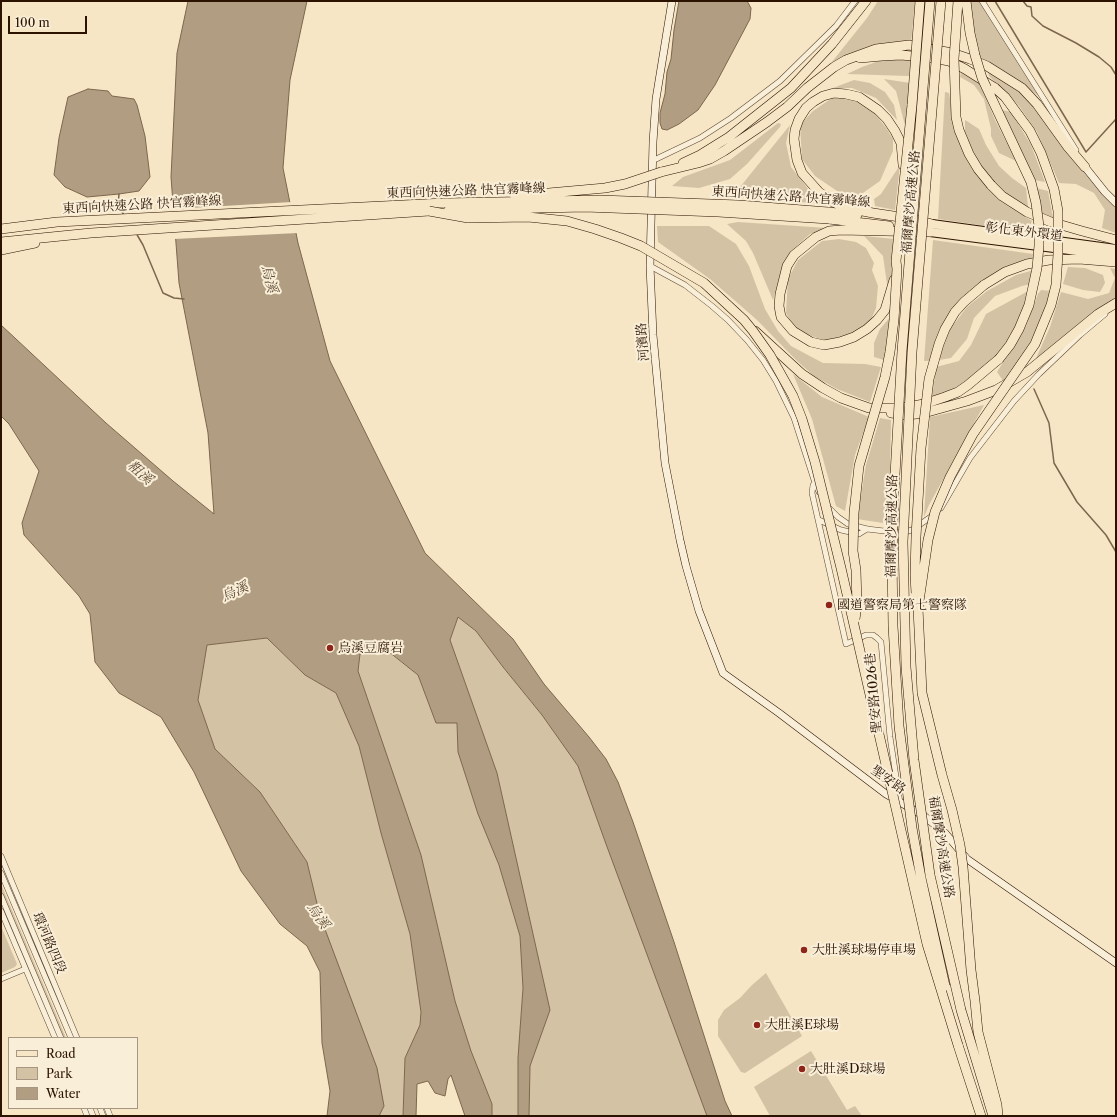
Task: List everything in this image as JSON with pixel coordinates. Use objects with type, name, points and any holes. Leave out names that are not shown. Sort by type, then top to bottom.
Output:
[{"type":"highway","points":[[661,172],[700,155],[729,137],[786,92],[818,60],[866,1]]},
{"type":"highway","points":[[920,1],[912,105],[903,189],[896,261],[894,284],[885,310],[867,329],[854,337],[840,342],[824,345],[811,342],[802,337],[793,331],[781,317],[779,306],[781,288],[787,266],[794,255],[816,238],[829,231],[841,230],[931,228]]},
{"type":"highway","name":"福爾摩沙高速公路","points":[[930,1],[901,359],[892,556],[893,626],[899,726],[912,828],[922,885],[958,1046],[981,1116]]},
{"type":"highway","name":"福爾摩沙高速公路","points":[[941,1],[912,352],[903,542],[906,667],[914,760],[930,875],[961,1010],[993,1116]]},
{"type":"highway","points":[[958,1],[954,59],[956,117],[959,130],[969,154],[978,169],[1002,196],[1027,212],[1051,222],[1116,240]]},
{"type":"highway","points":[[869,408],[901,408],[924,404],[958,392],[999,359],[1010,345],[1019,329],[1029,305],[1037,268],[1039,246],[1039,226],[1036,203],[1031,182],[982,78],[970,32],[966,1]]},
{"type":"highway","points":[[444,203],[464,198],[526,196],[605,188],[625,184],[661,172],[698,163],[724,151],[767,122],[787,107],[834,66],[876,49],[909,45],[952,53],[987,66],[1022,88],[1037,104],[1068,147],[1085,167]]},
{"type":"highway","points":[[846,60],[882,56],[933,58],[949,61],[995,88],[1005,98],[1030,131],[1041,153],[1054,189],[1058,211],[1056,285],[1051,305],[1035,344],[973,434],[950,477],[936,512],[928,540],[918,608]]},
{"type":"highway","points":[[903,189],[903,155],[901,143],[887,119],[878,110],[859,97],[834,93],[823,96],[806,108],[799,119],[795,130],[794,139],[797,160],[802,173],[819,192],[833,202],[847,208],[913,219],[931,228]]},
{"type":"highway","name":"東西向快速公路 快官霧峰線","points":[[1,229],[57,222],[444,203],[600,200],[738,205],[828,215],[881,224],[931,228]]},
{"type":"highway","name":"東西向快速公路 快官霧峰線","points":[[1,242],[92,232],[429,211],[585,207],[828,215]]},
{"type":"highway","points":[[429,211],[468,218],[528,217],[567,221],[595,228],[641,246],[704,283],[802,374],[841,398],[884,412],[908,415],[924,413],[967,401],[996,390],[1028,372],[1098,314],[1116,304]]},
{"type":"highway","points":[[1,250],[33,244],[51,236]]},
{"type":"highway","points":[[998,1116],[997,1105],[978,1032],[976,1001],[971,970],[964,874],[960,846],[922,693],[915,575],[922,448],[929,379],[945,329],[955,312],[984,285],[1005,272],[1026,264],[1049,260],[1079,259],[1116,262]]},
{"type":"highway","points":[[854,625],[856,605],[856,570],[853,551],[854,513],[859,466],[885,377],[894,320],[897,269],[896,261]]},
{"type":"highway","points":[[754,331],[790,389],[802,420],[824,497],[927,944],[958,1046]]},
{"type":"main road","name":"彰化東外環道","points":[[931,228],[1116,249]]},
{"type":"main road","name":"彰化東外環道","points":[[931,228],[1116,256]]},
{"type":"street","name":"河濱路","points":[[672,1],[656,99],[652,161],[650,266],[653,335],[666,463],[686,566],[699,611],[723,673]]},
{"type":"street","points":[[652,161],[700,138],[731,118],[780,81],[836,26],[855,1]]},
{"type":"street","points":[[982,1],[1085,167],[1116,203]]},
{"type":"street","points":[[650,266],[685,285],[712,306],[747,340],[763,360],[776,381],[794,418],[815,483],[823,502],[838,517],[848,524],[867,529],[901,533],[912,530],[930,519],[942,506],[970,458],[1014,401],[1039,374],[1116,304]]},
{"type":"street","name":"聖安路1026巷","points":[[815,483],[813,485],[812,493],[846,644],[866,634],[873,635],[881,642],[890,737],[900,803]]},
{"type":"street","points":[[818,520],[841,530],[859,534],[867,529]]},
{"type":"street","name":"聖安路","points":[[723,673],[779,712],[876,787],[938,826],[967,858],[1116,963]]},
{"type":"street","name":"環河路四段","points":[[1,856],[77,1037]]},
{"type":"street","name":"環河路四段","points":[[1,873],[70,1037]]},
{"type":"street","name":"環河路四段","points":[[1,896],[61,1037]]},
{"type":"street","points":[[1,911],[55,1037]]},
{"type":"street","points":[[1,979],[25,969]]},
{"type":"green space","points":[[878,1],[915,1],[911,43],[874,45],[831,63],[867,18]]},
{"type":"green space","points":[[970,1],[979,1],[1039,96],[982,59],[977,47],[970,18]]},
{"type":"green space","points":[[887,58],[911,59],[909,76],[847,74],[862,67]]},
{"type":"green space","points":[[987,68],[1014,86],[1036,110],[1087,175],[1116,208],[1116,233],[1102,228],[1105,210],[1094,193],[1076,184],[1059,183],[1037,132],[1019,106],[989,76]]},
{"type":"green space","points":[[961,71],[980,84],[995,120],[1016,161],[999,153],[991,136],[991,129],[984,99],[974,85],[960,77]]},
{"type":"green space","points":[[884,79],[910,83],[907,133],[896,91]]},
{"type":"green space","points":[[854,80],[870,83],[885,92],[894,105],[897,120],[876,98],[852,88],[833,88]]},
{"type":"green space","points":[[945,92],[949,93],[956,135],[977,176],[1001,202],[1032,221],[1027,232],[938,219]]},
{"type":"green space","points":[[832,98],[854,100],[876,115],[893,139],[893,151],[880,181],[860,195],[837,191],[815,176],[802,159],[800,125],[813,111]]},
{"type":"green space","points":[[1002,110],[1011,112],[1031,145],[1045,182],[1034,180]]},
{"type":"green space","points":[[965,120],[979,129],[986,145],[999,166],[1026,188],[1028,207],[1002,191],[977,162],[965,131]]},
{"type":"green space","points":[[778,123],[781,124],[780,127],[747,164],[730,179],[699,188],[672,186],[683,177],[730,160]]},
{"type":"green space","points":[[790,125],[786,143],[791,167],[812,194],[826,204],[732,197]]},
{"type":"green space","points":[[900,165],[895,210],[875,206],[874,199],[881,194]]},
{"type":"green space","points":[[1036,188],[1048,191],[1053,218],[1042,213]]},
{"type":"green space","points":[[738,222],[827,228],[810,234],[790,252],[783,265],[773,300],[753,253],[746,241],[727,224]]},
{"type":"green space","points":[[657,226],[709,226],[736,244],[749,266],[765,309],[778,331],[791,346],[823,363],[865,364],[881,367],[870,402],[837,389],[814,376],[797,361],[757,320],[710,279],[658,242]]},
{"type":"green space","points":[[864,236],[894,239],[892,279],[888,291],[883,256]]},
{"type":"green space","points":[[839,239],[856,242],[866,248],[874,263],[872,270],[878,286],[876,308],[871,320],[855,333],[826,341],[803,333],[793,325],[786,313],[788,279],[798,260],[822,241]]},
{"type":"green space","points":[[933,240],[1033,254],[1033,257],[1028,261],[988,278],[935,342],[930,361],[924,361]]},
{"type":"green space","points":[[1068,267],[1085,268],[1103,275],[1105,283],[1100,292],[1083,290],[1063,284]]},
{"type":"green space","points":[[1110,268],[1116,269],[1116,297],[1088,318],[1033,365],[1050,327],[1061,292],[1088,299],[1109,293],[1115,278]]},
{"type":"green space","points":[[1034,270],[1031,284],[995,296],[974,318],[967,339],[951,358],[939,360],[948,332],[967,307],[987,291],[1016,275]]},
{"type":"green space","points":[[1030,290],[1024,312],[1004,350],[984,369],[958,386],[932,398],[936,367],[959,361],[971,345],[986,314]]},
{"type":"green space","points":[[1041,290],[1051,291],[1036,332],[1017,366],[1004,382],[997,372],[1026,326],[1038,294]]},
{"type":"green space","points":[[891,316],[889,337],[884,360],[874,357],[874,343],[880,329]]},
{"type":"green space","points":[[793,374],[822,397],[869,417],[855,455],[845,511],[836,506],[812,419]]},
{"type":"green space","points":[[984,405],[929,505],[924,517],[930,417]]},
{"type":"green space","points":[[880,418],[891,420],[890,473],[883,523],[857,519],[866,465]]},
{"type":"green space","points":[[458,617],[476,631],[542,715],[578,766],[707,1116],[529,1116],[530,1066],[550,1010],[497,773],[450,640]]},
{"type":"green space","points":[[267,638],[305,675],[336,693],[359,746],[381,833],[410,934],[421,1012],[420,1025],[405,1058],[403,1116],[379,1116],[384,1106],[320,916],[307,862],[260,792],[215,749],[198,700],[207,645]]},
{"type":"green space","points":[[388,652],[418,675],[436,723],[457,723],[458,752],[478,814],[499,865],[520,936],[523,988],[518,1058],[518,1116],[492,1116],[492,1104],[471,1051],[455,1001],[421,855],[358,671],[360,654]]},
{"type":"green space","points":[[1,884],[66,1037],[63,1037],[1,891]]},
{"type":"green space","points":[[1,926],[17,964],[15,967],[1,973]]},
{"type":"green space","name":"大肚溪E球場","points":[[766,973],[802,1036],[745,1073],[741,1072],[718,1036],[718,1020],[724,1010],[740,998]]},
{"type":"green space","name":"大肚溪D球場","points":[[811,1051],[847,1110],[855,1106],[862,1116],[770,1116],[754,1087]]},
{"type":"water","points":[[188,1],[307,1],[290,80],[283,168],[298,243],[330,361],[425,553],[513,639],[544,684],[606,759],[618,782],[633,822],[674,942],[725,1101],[732,1116],[707,1116],[578,766],[542,715],[476,631],[458,617],[450,640],[497,773],[550,1010],[530,1066],[529,1116],[518,1116],[518,1058],[523,988],[520,936],[499,865],[478,814],[458,752],[457,723],[436,723],[418,675],[389,652],[360,654],[358,671],[421,855],[455,1001],[471,1051],[492,1104],[492,1116],[465,1116],[451,1075],[448,1079],[445,1096],[435,1093],[428,1081],[417,1084],[416,1116],[403,1116],[405,1058],[420,1025],[421,1012],[410,934],[381,833],[359,746],[336,693],[305,675],[267,638],[207,645],[198,700],[215,749],[260,792],[307,862],[320,916],[377,1068],[384,1106],[379,1116],[327,1116],[330,1091],[322,1043],[320,972],[307,946],[280,924],[241,871],[194,772],[161,717],[119,693],[95,662],[90,614],[79,596],[24,535],[22,523],[39,471],[9,424],[1,416],[1,325],[106,423],[214,514],[208,433],[179,283],[171,177],[177,53]]},
{"type":"water","points":[[679,1],[747,1],[751,8],[750,19],[715,85],[698,110],[679,124],[667,130],[662,129],[660,123],[660,113],[665,94],[667,72],[671,59]]},
{"type":"water","points":[[88,89],[108,91],[112,96],[134,99],[137,105],[145,136],[150,177],[139,191],[87,197],[65,187],[54,175],[59,138],[68,97]]},
{"type":"pier","points":[[292,202],[298,233],[174,239],[172,209]]},
{"type":"waterway","points":[[995,1],[1086,152],[1116,119]]},
{"type":"waterway","points":[[1023,1],[1027,6],[1031,7],[1032,16],[1043,26],[1099,57],[1111,67],[1116,75]]},
{"type":"waterway","points":[[119,194],[118,205],[124,215]]},
{"type":"waterway","points":[[136,233],[143,245],[163,293],[174,298],[184,299]]},
{"type":"waterway","points":[[1034,389],[1049,423],[1054,463],[1077,502],[1106,535],[1116,552]]},
{"type":"place","name":"國道警察局第七警察隊","points":[[829,605]]},
{"type":"place","name":"烏溪豆腐岩","points":[[330,648]]},
{"type":"place","name":"大肚溪球場停車場","points":[[804,950]]},
{"type":"place","name":"大肚溪E球場","points":[[757,1025]]},
{"type":"place","name":"大肚溪D球場","points":[[802,1069]]},
{"type":"water label","name":"烏溪","points":[[269,279]]},
{"type":"water label","name":"粗溪","points":[[140,473]]},
{"type":"water label","name":"烏溪","points":[[235,592]]},
{"type":"water label","name":"烏溪","points":[[318,916]]}]
